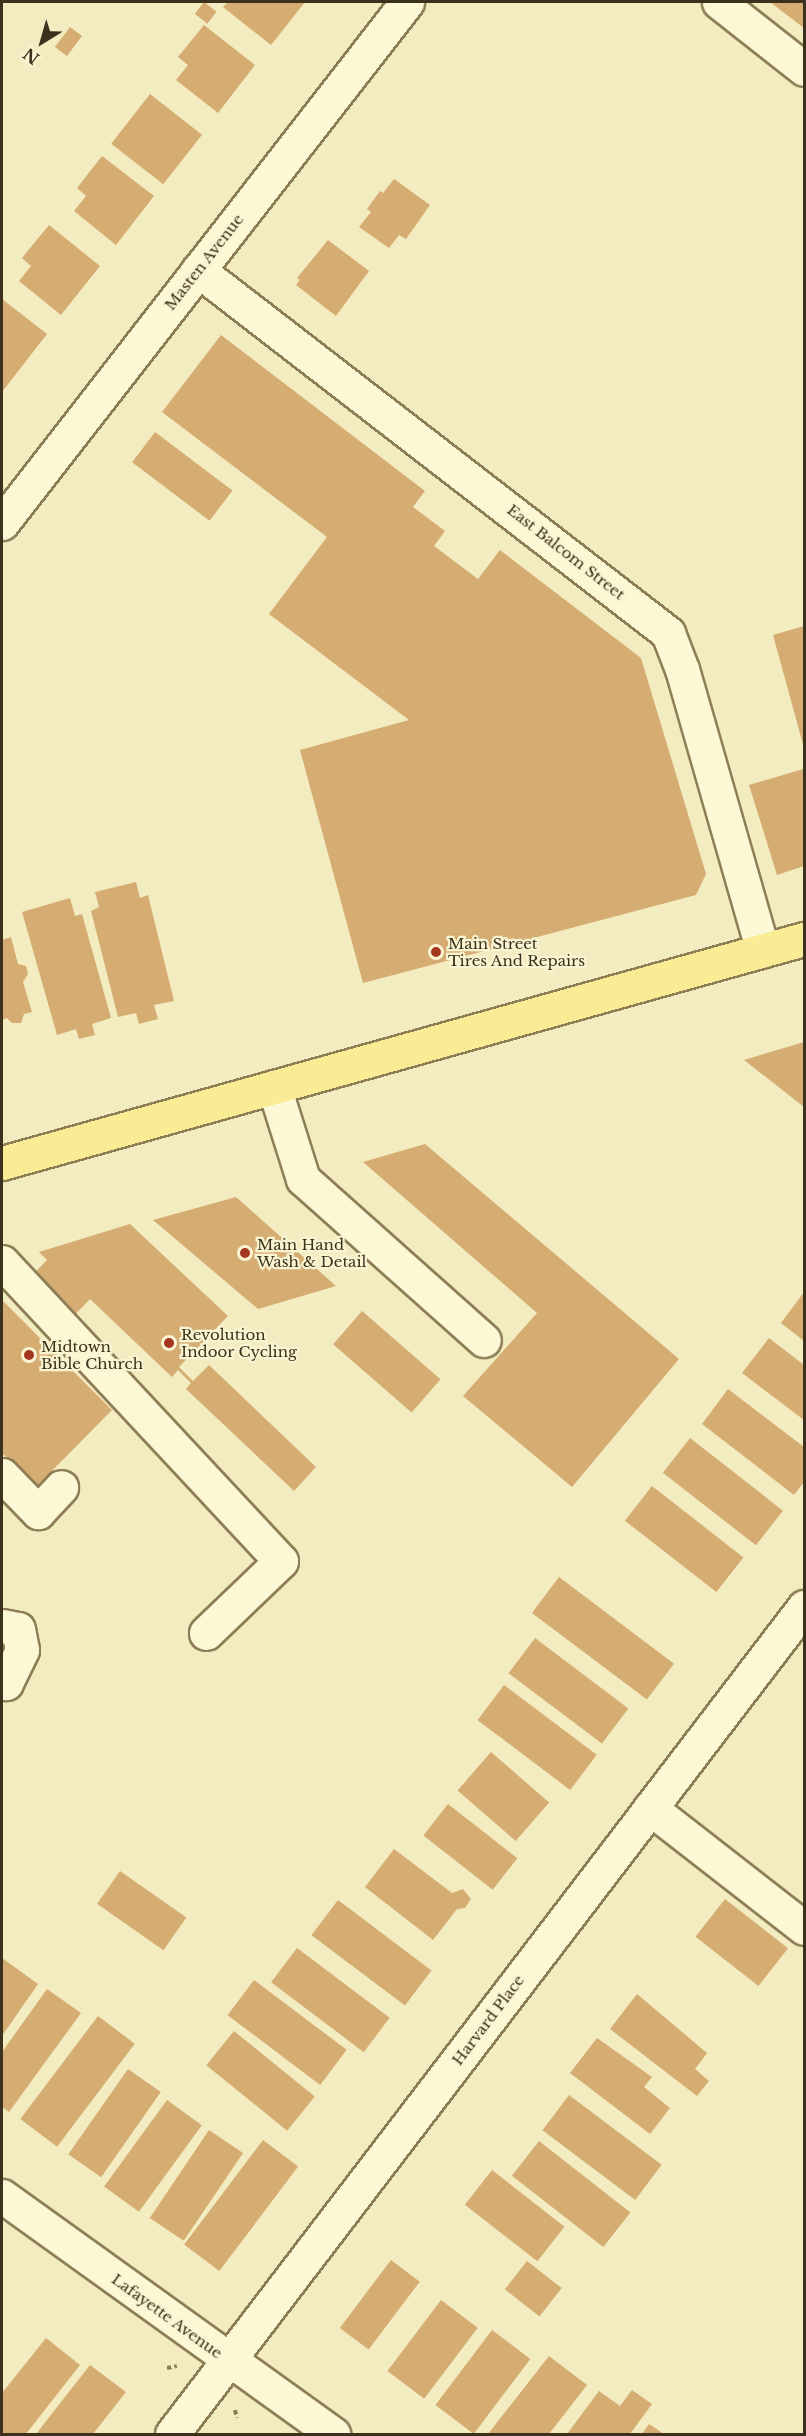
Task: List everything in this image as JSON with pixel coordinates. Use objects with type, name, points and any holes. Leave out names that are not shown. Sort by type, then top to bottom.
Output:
[{"type":"main road","points":[[2,1163],[804,939]]},
{"type":"street","name":"Masten Avenue","points":[[2,523],[407,2]]},
{"type":"street","points":[[719,2],[804,69]]},
{"type":"street","name":"East Balcom Street","points":[[198,270],[668,633],[682,669],[763,951]]},
{"type":"street","points":[[274,1087],[303,1179],[484,1340]]},
{"type":"street","points":[[2,1262],[281,1562],[206,1633]]},
{"type":"street","points":[[2,1475],[38,1512],[61,1487]]},
{"type":"street","name":"Harvard Place","points":[[172,2434],[804,1607]]},
{"type":"street","points":[[2,1626],[18,1629],[22,1650],[6,1683],[2,1680]]},
{"type":"street","points":[[650,1808],[804,1928]]},
{"type":"street","name":"Lafayette Avenue","points":[[2,2196],[227,2360],[333,2434]]},
{"type":"path","points":[[167,2368],[177,2366]]},
{"type":"building","points":[[204,2],[217,12],[207,24],[195,14]]},
{"type":"building","points":[[228,2],[305,2],[271,45],[223,7]]},
{"type":"building","points":[[770,2],[804,2],[804,28]]},
{"type":"building","points":[[204,25],[255,65],[218,113],[176,80],[188,65],[178,57]]},
{"type":"building","points":[[70,27],[82,36],[67,56],[55,47]]},
{"type":"building","points":[[150,94],[202,135],[163,184],[111,144]]},
{"type":"building","points":[[102,156],[154,196],[116,245],[74,211],[86,196],[77,188]]},
{"type":"building","points":[[394,179],[430,205],[406,239],[399,235],[389,248],[359,227],[371,212],[367,209],[380,191],[383,193]]},
{"type":"building","points":[[49,225],[100,266],[61,315],[19,281],[31,266],[22,258]]},
{"type":"building","points":[[328,240],[369,271],[336,316],[296,285],[300,280],[297,278]]},
{"type":"building","points":[[2,299],[47,334],[2,392]]},
{"type":"building","points":[[221,335],[425,491],[413,507],[445,531],[434,546],[478,579],[500,550],[641,658],[706,874],[696,895],[363,983],[300,750],[409,720],[269,614],[327,537],[162,412]]},
{"type":"building","points":[[155,432],[232,490],[210,521],[132,462]]},
{"type":"building","points":[[804,626],[804,748],[773,635]]},
{"type":"building","points":[[803,769],[804,866],[777,875],[749,785]]},
{"type":"building","points":[[136,882],[140,898],[148,895],[174,1001],[154,1005],[158,1019],[139,1024],[136,1013],[118,1017],[91,911],[99,907],[95,892]]},
{"type":"building","points":[[70,898],[75,916],[82,914],[111,1018],[92,1024],[95,1035],[79,1039],[76,1029],[57,1035],[22,912]]},
{"type":"building","points":[[11,937],[18,964],[26,966],[28,974],[23,982],[32,1012],[24,1014],[21,1023],[12,1023],[7,1018],[2,1020],[2,940]]},
{"type":"building","points":[[804,1042],[804,1107],[744,1060]]},
{"type":"building","points":[[425,1144],[679,1359],[572,1487],[463,1396],[537,1313],[363,1162]]},
{"type":"building","name":"Main Hand Wash & Detail","points":[[236,1197],[336,1286],[258,1309],[153,1220]]},
{"type":"building","name":"Revolution Indoor Cycling","points":[[130,1224],[228,1316],[179,1367],[193,1381],[209,1365],[316,1467],[294,1491],[186,1389],[191,1383],[178,1370],[172,1377],[90,1299],[68,1322],[26,1282],[47,1260],[39,1252]]},
{"type":"building","points":[[804,1292],[804,1341],[781,1323]]},
{"type":"building","name":"Midtown Bible Church","points":[[2,1300],[112,1410],[36,1487],[2,1453]]},
{"type":"building","points":[[362,1311],[440,1379],[412,1412],[333,1344]]},
{"type":"building","points":[[769,1338],[804,1365],[804,1420],[742,1373]]},
{"type":"building","points":[[728,1389],[804,1447],[804,1482],[794,1495],[702,1424]]},
{"type":"building","points":[[690,1438],[783,1511],[756,1545],[663,1473]]},
{"type":"building","points":[[652,1486],[743,1557],[716,1592],[625,1521]]},
{"type":"building","points":[[559,1577],[674,1664],[647,1700],[532,1613]]},
{"type":"building","points":[[535,1638],[628,1708],[602,1744],[509,1673]]},
{"type":"building","points":[[504,1685],[597,1755],[570,1790],[478,1720]]},
{"type":"building","points":[[491,1752],[549,1803],[516,1841],[458,1790]]},
{"type":"building","points":[[448,1804],[517,1858],[493,1890],[423,1836]]},
{"type":"building","points":[[394,1849],[452,1893],[463,1889],[471,1899],[465,1908],[457,1909],[433,1940],[365,1887]]},
{"type":"building","points":[[120,1871],[186,1917],[163,1950],[97,1904]]},
{"type":"building","points":[[725,1899],[788,1948],[758,1986],[695,1937]]},
{"type":"building","points":[[338,1900],[431,1970],[405,2006],[312,1935]]},
{"type":"building","points":[[297,1948],[390,2018],[364,2052],[271,1982]]},
{"type":"building","points":[[2,1958],[38,1984],[2,2036]]},
{"type":"building","points":[[254,1980],[347,2050],[320,2085],[228,2015]]},
{"type":"building","points":[[47,1989],[81,2013],[9,2112],[2,2107],[2,2052]]},
{"type":"building","points":[[637,1994],[707,2053],[695,2069],[709,2081],[697,2096],[610,2029]]},
{"type":"building","points":[[98,2016],[135,2044],[57,2147],[20,2119]]},
{"type":"building","points":[[234,2031],[315,2096],[287,2131],[206,2065]]},
{"type":"building","points":[[597,2038],[652,2077],[644,2087],[670,2108],[650,2134],[570,2073]]},
{"type":"building","points":[[128,2069],[161,2092],[101,2177],[68,2154]]},
{"type":"building","points":[[569,2095],[662,2165],[635,2200],[543,2130]]},
{"type":"building","points":[[167,2100],[202,2125],[139,2212],[104,2187]]},
{"type":"building","points":[[209,2130],[243,2153],[184,2241],[150,2218]]},
{"type":"building","points":[[263,2140],[298,2166],[219,2271],[184,2245]]},
{"type":"building","points":[[539,2141],[630,2212],[603,2247],[512,2176]]},
{"type":"building","points":[[492,2170],[564,2227],[537,2261],[465,2205]]},
{"type":"building","points":[[391,2260],[420,2282],[369,2350],[340,2328]]},
{"type":"building","points":[[527,2261],[562,2288],[540,2316],[505,2289]]},
{"type":"building","points":[[441,2300],[478,2328],[424,2399],[387,2371]]},
{"type":"building","points":[[492,2330],[530,2359],[474,2434],[435,2405]]},
{"type":"building","points":[[46,2338],[80,2365],[26,2434],[2,2434],[2,2393]]},
{"type":"building","points":[[549,2356],[587,2385],[549,2434],[488,2434]]},
{"type":"building","points":[[90,2365],[126,2392],[93,2434],[36,2434]]},
{"type":"building","points":[[632,2390],[652,2404],[630,2434],[567,2434],[599,2391],[620,2406]]},
{"type":"building","points":[[649,2424],[664,2434],[642,2434]]},
{"type":"place","name":"Main Street Tires And Repairs","points":[[436,952]]},
{"type":"place","name":"Main Hand Wash & Detail","points":[[245,1253]]},
{"type":"place","name":"Revolution Indoor Cycling","points":[[169,1343]]},
{"type":"place","name":"Midtown Bible Church","points":[[29,1355]]}]
